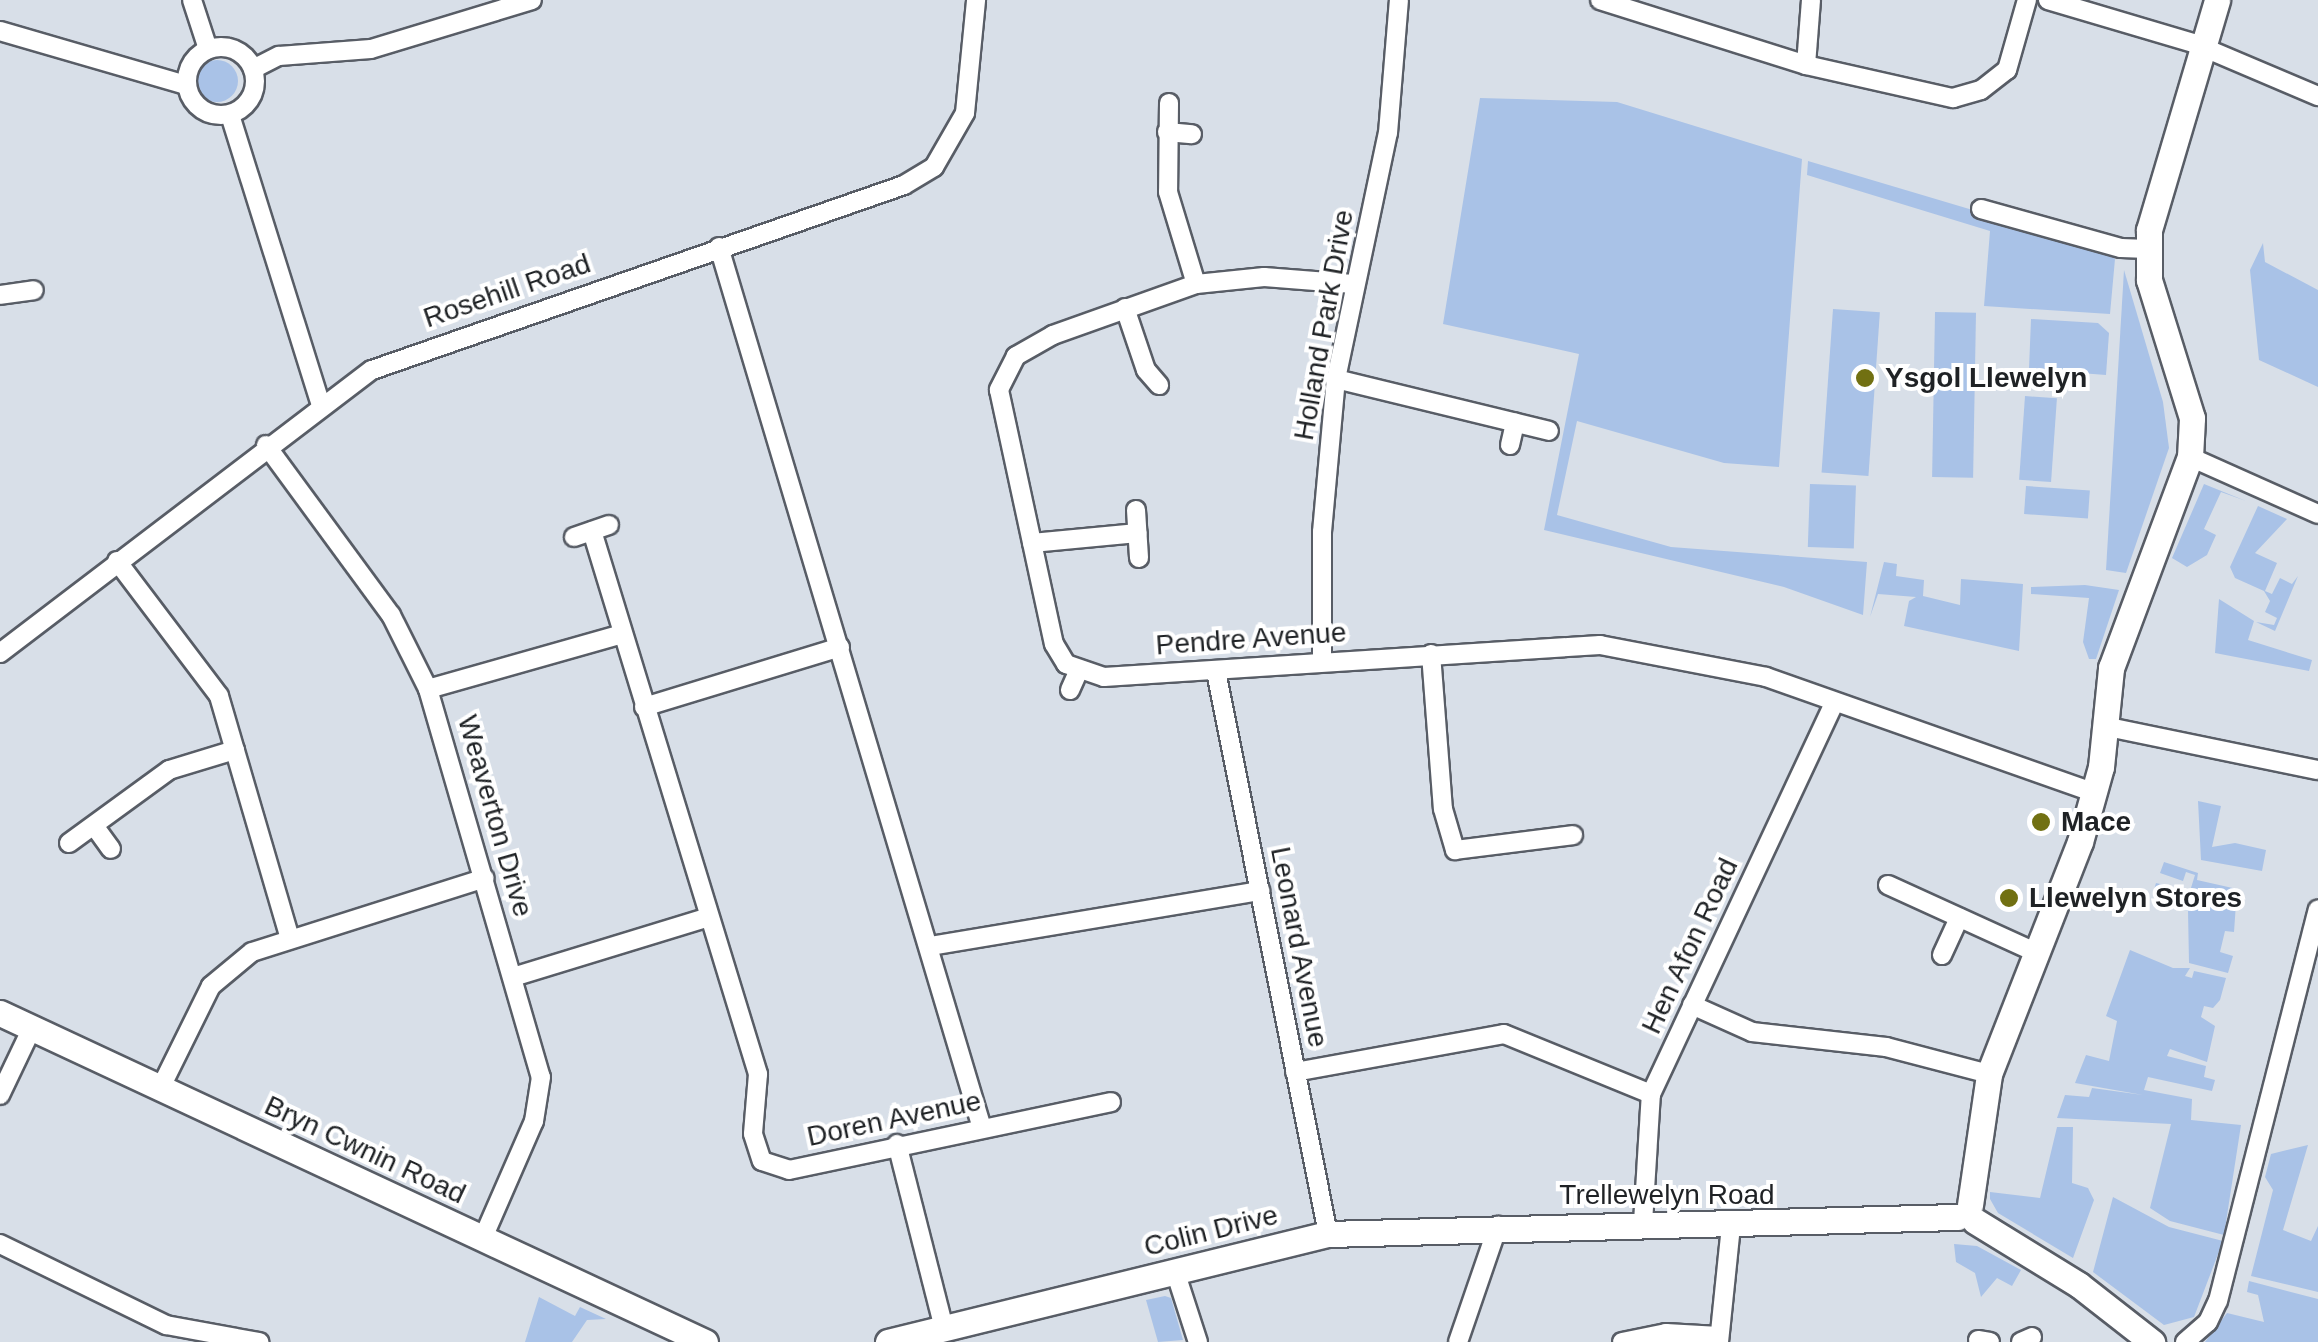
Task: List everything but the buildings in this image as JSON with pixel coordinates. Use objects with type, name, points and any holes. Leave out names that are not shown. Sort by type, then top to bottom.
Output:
[{"type":"street","points":[[192,0],[208,49]]},
{"type":"street","points":[[253,68],[278,56],[372,49],[532,0]]},
{"type":"street","name":"Rosehill Road","points":[[0,653],[266,445],[372,370],[904,185],[934,167],[964,113],[976,0]]},
{"type":"street","name":"Holland Park Drive","points":[[1322,661],[1322,532],[1336,379],[1353,284],[1388,134],[1399,0]]},
{"type":"street","points":[[1600,0],[1806,65],[1920,95],[1965,97],[2007,70],[2027,0]]},
{"type":"street","points":[[1806,65],[1811,0]]},
{"type":"street","points":[[2048,0],[2206,48],[2318,96]]},
{"type":"street","points":[[2152,1342],[2093,1294],[1968,1214],[1990,1074],[2094,792],[2108,726],[2111,668],[2190,457],[2192,418],[2165,341],[2148,249],[2157,192],[2206,48],[2217,0]]},
{"type":"street","points":[[0,32],[186,85],[206,113],[230,114],[250,101],[253,68],[240,52],[208,49],[192,63],[186,85]]},
{"type":"street","points":[[1169,103],[1168,192],[1196,284]]},
{"type":"street","points":[[230,114],[321,404]]},
{"type":"street","points":[[1167,132],[1192,134]]},
{"type":"street","points":[[1981,209],[2121,248],[2148,249]]},
{"type":"street","points":[[719,247],[982,1128]]},
{"type":"street","points":[[1070,690],[1078,672],[1054,644],[999,390],[1006,368],[1053,334],[1196,284],[1264,277],[1353,284]]},
{"type":"street","points":[[0,295],[34,290]]},
{"type":"street","points":[[1125,308],[1146,370],[1159,385]]},
{"type":"street","points":[[1336,379],[1549,431]]},
{"type":"street","points":[[1510,445],[1516,423]]},
{"type":"street","name":"Weaverton Drive","points":[[266,445],[392,615],[428,689],[513,977],[540,1076],[534,1121],[483,1238]]},
{"type":"street","points":[[2190,457],[2318,514]]},
{"type":"street","points":[[1136,510],[1139,558]]},
{"type":"street","name":"Doren Avenue","points":[[592,531],[758,1074],[753,1134],[762,1161],[789,1170],[897,1144],[1111,1102]]},
{"type":"street","points":[[1032,543],[1138,532]]},
{"type":"street","points":[[117,561],[219,696],[289,936]]},
{"type":"street","points":[[428,689],[622,634]]},
{"type":"street","name":"Pendre Avenue","points":[[1078,672],[1104,677],[1600,645],[1766,676],[1833,704],[2094,792]]},
{"type":"street","points":[[644,707],[840,647]]},
{"type":"street","points":[[1431,654],[1443,810],[1454,850],[1573,835]]},
{"type":"street","name":"Leonard Avenue","points":[[1216,671],[1328,1234]]},
{"type":"street","name":"Hen Afon Road","points":[[1643,1223],[1651,1094],[1833,704]]},
{"type":"street","points":[[2108,726],[2318,770]]},
{"type":"street","points":[[70,844],[169,770],[235,750]]},
{"type":"street","points":[[94,827],[111,849]]},
{"type":"street","points":[[160,1089],[211,986],[252,952],[289,936],[485,878]]},
{"type":"street","points":[[1888,885],[2036,953]]},
{"type":"street","points":[[930,946],[1260,891]]},
{"type":"street","points":[[2185,1342],[2208,1322],[2218,1301],[2318,910]]},
{"type":"street","points":[[513,977],[709,917]]},
{"type":"street","points":[[1942,956],[1959,918]]},
{"type":"street","points":[[1692,1005],[1752,1032],[1886,1047],[1990,1074]]},
{"type":"street","name":"Bryn Cwnin Road","points":[[0,1013],[705,1342]]},
{"type":"street","points":[[0,1095],[32,1028]]},
{"type":"street","points":[[1295,1072],[1504,1034],[1651,1094]]},
{"type":"street","points":[[888,1342],[944,1328],[897,1144]]},
{"type":"street","name":"Trellewelyn Road","points":[[1498,1226],[1731,1225],[1968,1214]]},
{"type":"street","points":[[1622,1342],[1666,1333],[1719,1339],[1731,1225]]},
{"type":"street","points":[[1458,1342],[1498,1226]]},
{"type":"street","name":"Colin Drive","points":[[944,1328],[1328,1234],[1498,1226]]},
{"type":"street","points":[[0,1244],[195,1338],[258,1342]]},
{"type":"street","points":[[1175,1271],[1198,1342]]},
{"type":"shaded area","points":[[217,60],[232,66],[238,81],[232,96],[217,102],[202,96],[196,81],[202,66]]},
{"type":"shaded area","points":[[1480,98],[1617,102],[1802,159],[1779,467],[1724,463],[1577,421],[1557,515],[1671,547],[1867,562],[1863,615],[1784,587],[1544,530],[1579,354],[1443,324]]},
{"type":"shaded area","points":[[1808,161],[2107,250],[2115,259],[2110,314],[1984,306],[1990,231],[1807,175]]},
{"type":"shaded area","points":[[2263,243],[2265,262],[2318,290],[2318,387],[2259,360],[2250,270]]},
{"type":"shaded area","points":[[2124,270],[2163,402],[2169,448],[2126,573],[2106,570]]},
{"type":"shaded area","points":[[1833,309],[1880,312],[1868,476],[1822,473]]},
{"type":"shaded area","points":[[1935,312],[1976,313],[1973,478],[1932,477]]},
{"type":"shaded area","points":[[2031,319],[2098,323],[2109,333],[2106,375],[2029,369]]},
{"type":"shaded area","points":[[2025,396],[2057,398],[2051,482],[2019,480]]},
{"type":"shaded area","points":[[1810,484],[1856,486],[1854,549],[1808,547]]},
{"type":"shaded area","points":[[2204,484],[2246,501],[2221,492],[2204,529],[2216,535],[2207,555],[2187,567],[2172,558]]},
{"type":"shaded area","points":[[2026,486],[2090,490],[2088,518],[2024,514]]},
{"type":"shaded area","points":[[2258,506],[2287,519],[2255,553],[2277,563],[2265,591],[2272,594],[2280,578],[2292,584],[2298,576],[2275,631],[2256,622],[2274,625],[2277,618],[2265,612],[2270,601],[2264,591],[2235,578],[2230,567]]},
{"type":"shaded area","points":[[1884,562],[1897,564],[1896,576],[1924,580],[1923,596],[1960,605],[1961,579],[2023,584],[2019,651],[1904,626],[1909,601],[1916,597],[1878,594],[1870,617]]},
{"type":"shaded area","points":[[2085,585],[2119,590],[2096,659],[2089,659],[2083,642],[2089,598],[2031,594],[2031,587]]},
{"type":"shaded area","points":[[2219,599],[2254,621],[2248,640],[2312,660],[2309,671],[2215,653]]},
{"type":"shaded area","points":[[2198,801],[2221,806],[2212,847],[2235,843],[2266,850],[2262,871],[2201,860]]},
{"type":"shaded area","points":[[2164,862],[2198,873],[2197,880],[2237,889],[2234,932],[2225,931],[2220,952],[2233,956],[2228,973],[2189,963],[2188,911],[2153,893],[2156,883],[2190,891],[2195,875],[2186,872],[2183,881],[2160,873]]},
{"type":"shaded area","points":[[2130,950],[2173,968],[2190,968],[2185,976],[2192,978],[2194,971],[2226,978],[2220,1000],[2213,1008],[2204,1006],[2201,1017],[2215,1026],[2207,1062],[2170,1049],[2167,1056],[2206,1066],[2204,1077],[2215,1080],[2212,1091],[2148,1077],[2144,1090],[2192,1099],[2191,1120],[2241,1125],[2224,1235],[2170,1221],[2150,1208],[2171,1124],[2057,1118],[2065,1095],[2089,1097],[2092,1088],[2143,1095],[2075,1083],[2086,1055],[2109,1061],[2117,1021],[2106,1016]]},
{"type":"shaded area","points":[[2057,1127],[2073,1127],[2072,1183],[2088,1188],[2094,1200],[2073,1258],[1998,1213],[1990,1199],[1990,1192],[2040,1198]]},
{"type":"shaded area","points":[[2308,1145],[2283,1230],[2311,1241],[2318,1226],[2318,1292],[2251,1276],[2273,1190],[2265,1177],[2271,1154]]},
{"type":"shaded area","points":[[2113,1197],[2169,1227],[2223,1241],[2194,1317],[2164,1325],[2093,1272]]},
{"type":"shaded area","points":[[1954,1244],[1977,1246],[2021,1270],[2012,1286],[1997,1278],[1981,1297],[1975,1273],[1956,1262]]},
{"type":"shaded area","points":[[2249,1281],[2318,1299],[2318,1342],[2205,1342],[2227,1313],[2264,1322],[2258,1295],[2247,1292]]},
{"type":"shaded area","points":[[539,1297],[575,1316],[580,1307],[606,1319],[587,1320],[572,1342],[525,1342]]},
{"type":"shaded area","points":[[1171,1298],[1183,1340],[1158,1342],[1146,1300]]},
{"type":"place","name":"Ysgol Llewelyn","points":[[1865,378]]},
{"type":"place","name":"Mace","points":[[2041,822]]},
{"type":"place","name":"Llewelyn Stores","points":[[2009,898]]}]
